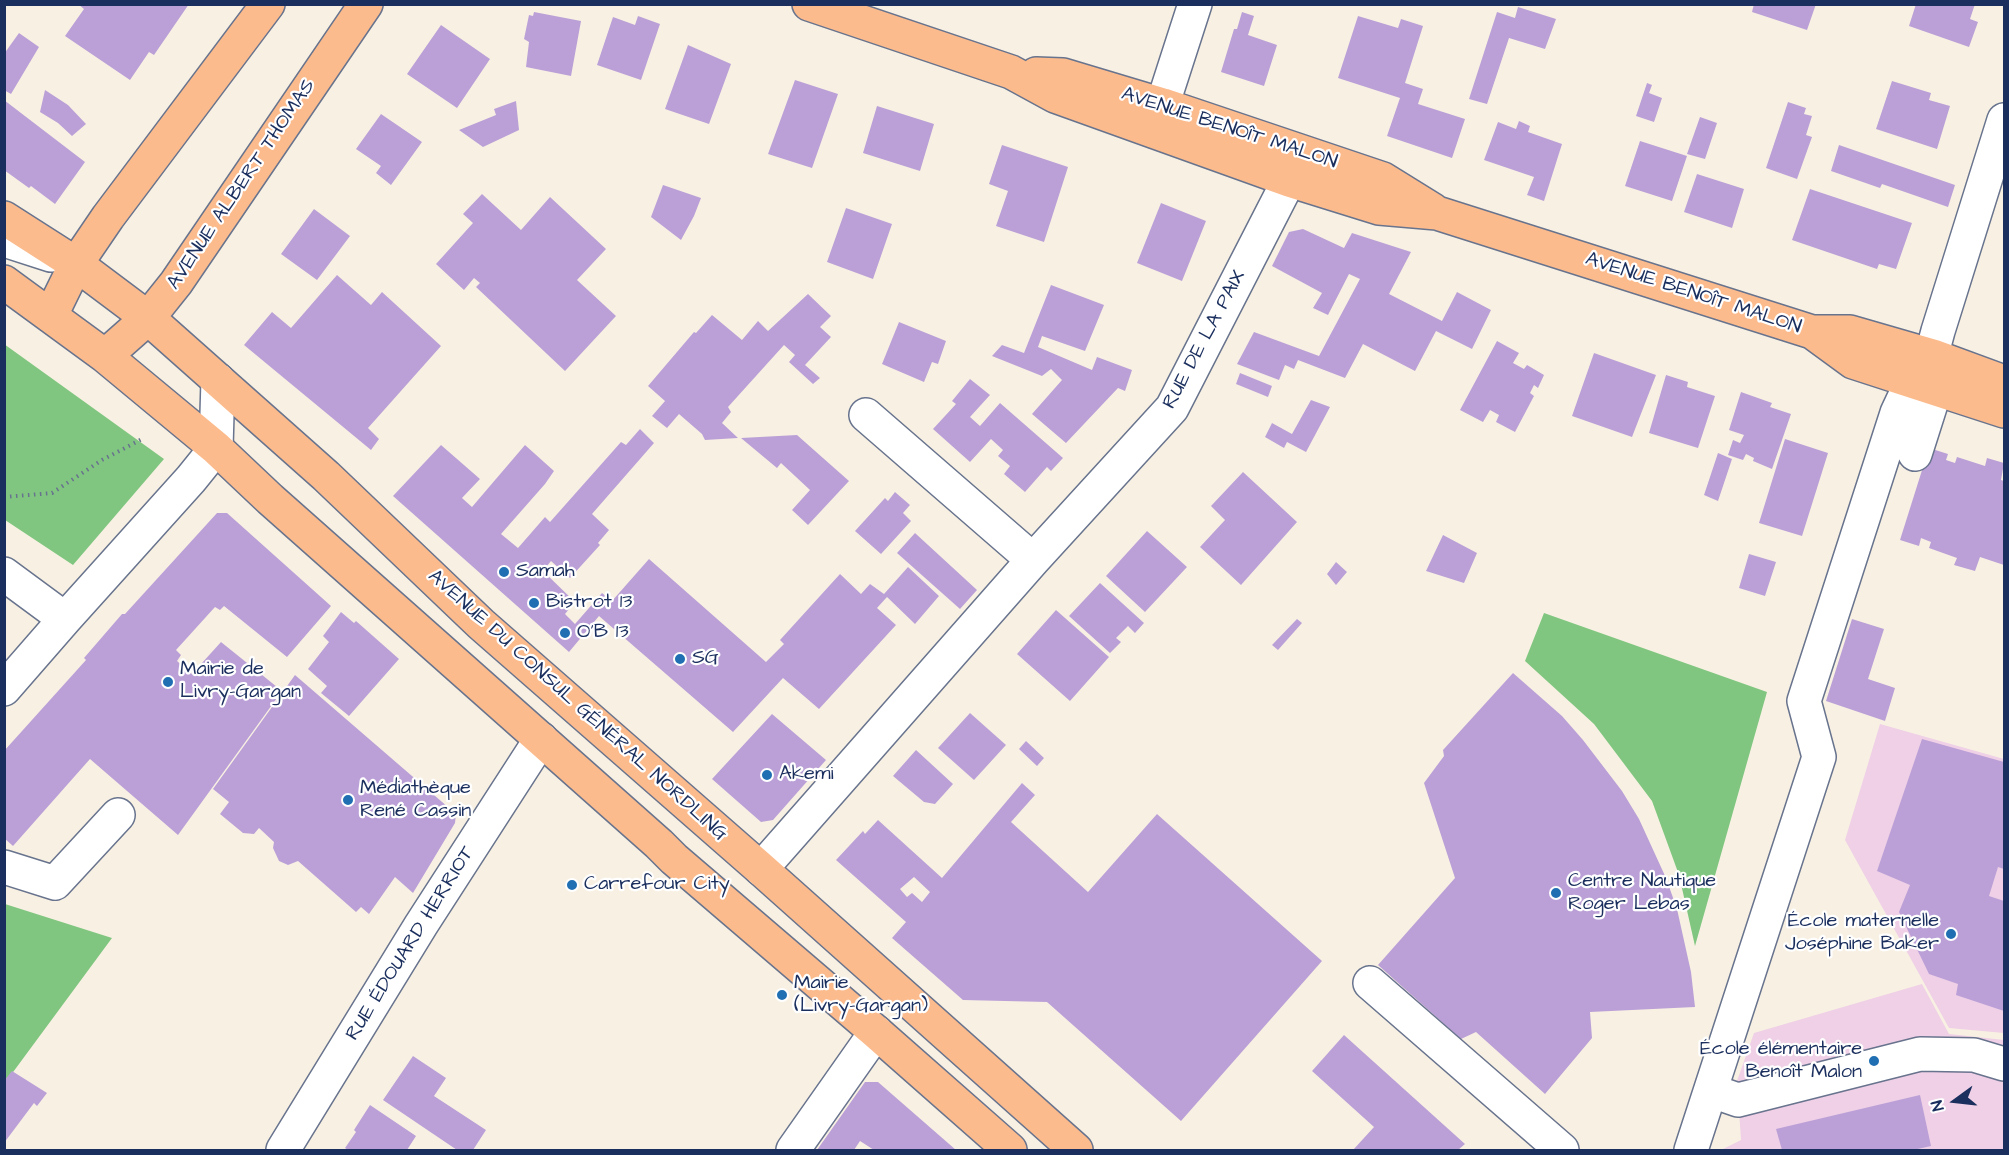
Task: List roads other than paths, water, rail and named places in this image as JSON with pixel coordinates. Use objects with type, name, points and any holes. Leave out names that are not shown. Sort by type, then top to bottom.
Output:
[{"type":"main road","points":[[51,315],[76,264],[108,217],[268,4]]},
{"type":"main road","name":"AVENUE ALBERT THOMAS","points":[[105,356],[148,318],[176,283],[366,4]]},
{"type":"main road","name":"AVENUE BENOÎT MALON","points":[[809,4],[1011,72],[1063,75],[1158,118],[1293,166],[1383,179],[1437,213],[1812,332],[1850,332],[1926,377],[2004,411]]},
{"type":"main road","name":"AVENUE DU CONSUL GÉNÉRAL NORDLING","points":[[4,218],[76,264],[148,318],[326,476],[481,624],[761,869],[1076,1150]]},
{"type":"main road","points":[[4,282],[105,356],[216,448],[674,859],[1010,1150]]},
{"type":"main road","name":"AVENUE BENOÎT MALON","points":[[1926,377],[2004,382]]},
{"type":"street","points":[[1158,118],[1195,4]]},
{"type":"street","points":[[1915,454],[1926,377],[1938,331],[2004,120]]},
{"type":"street","name":"RUE DE LA PAIX","points":[[761,869],[1033,560],[1172,408],[1293,166]]},
{"type":"street","points":[[4,240],[76,264]]},
{"type":"street","points":[[1691,1150],[1819,757],[1804,701],[1897,413],[1926,377]]},
{"type":"street","points":[[4,689],[186,485],[216,448],[218,380]]},
{"type":"street","points":[[866,415],[1033,560]]},
{"type":"street","points":[[4,574],[65,618]]},
{"type":"street","name":"RUE ÉDOUARD HERRIOT","points":[[283,1150],[421,926],[541,739]]},
{"type":"street","points":[[4,867],[55,884],[118,815]]},
{"type":"street","points":[[1370,983],[1562,1150]]},
{"type":"street","points":[[793,1150],[876,1032]]},
{"type":"street","points":[[1712,1091],[1738,1100],[1920,1054],[1974,1055],[2004,1064]]},
{"type":"place","name":"Samah","points":[[504,572]]},
{"type":"place","name":"Bistrot 13","points":[[534,603]]},
{"type":"place","name":"O'B 13","points":[[565,633]]},
{"type":"place","name":"SG","points":[[680,659]]},
{"type":"place","name":"Mairie de Livry-Gargan","points":[[168,682]]},
{"type":"place","name":"Akemi","points":[[767,775]]},
{"type":"place","name":"Médiathèque René Cassin","points":[[348,800]]},
{"type":"place","name":"Carrefour City","points":[[572,885]]},
{"type":"place","name":"Centre Nautique Roger Lebas","points":[[1556,893]]},
{"type":"place","name":"École maternelle Joséphine Baker","points":[[1951,934]]},
{"type":"place","name":"Mairie (Livry-Gargan)","points":[[782,995]]},
{"type":"place","name":"École élémentaire Benoît Malon","points":[[1874,1061]]}]
